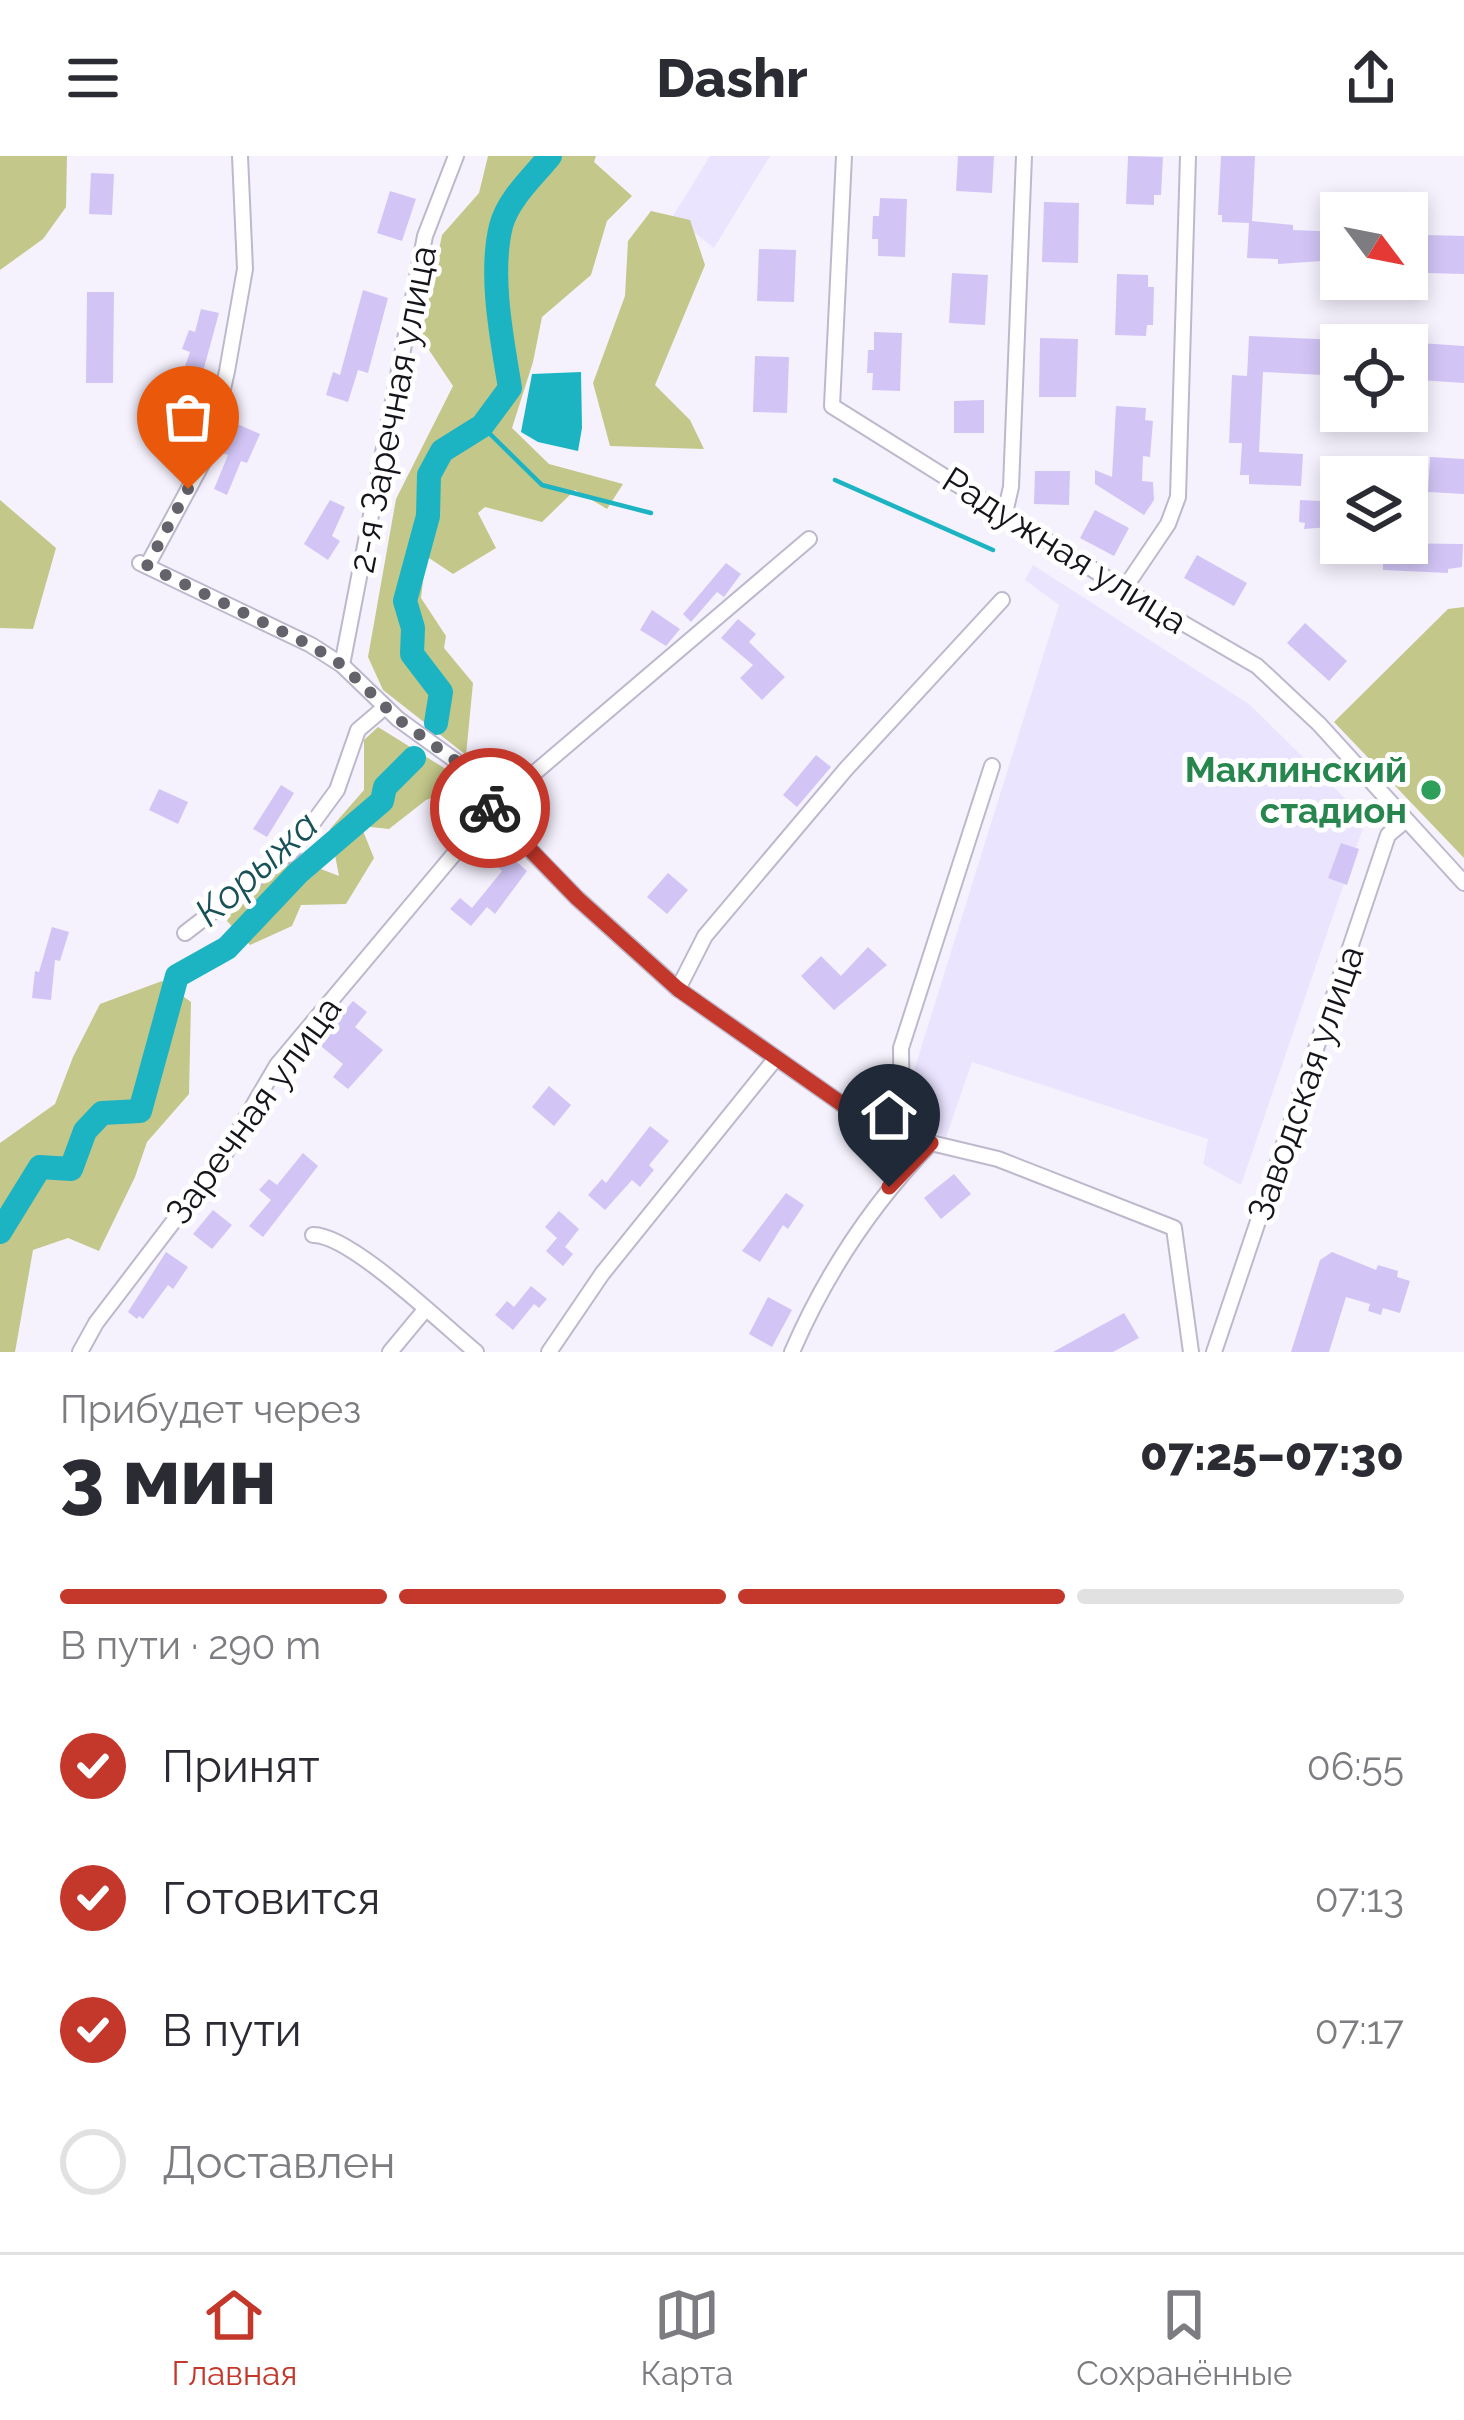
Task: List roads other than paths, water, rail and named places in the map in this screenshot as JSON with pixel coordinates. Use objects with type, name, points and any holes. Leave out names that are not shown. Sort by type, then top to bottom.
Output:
[{"type":"street","points":[[240,156],[245,269],[209,451],[144,565],[342,665],[385,707],[478,777],[491,810],[577,898],[678,989],[869,1123],[998,1159],[1174,1228],[1191,1352]]},
{"type":"street","name":"2-я Заречная улица","points":[[342,665],[425,236],[456,156]]},
{"type":"street","name":"Радужная улица","points":[[844,156],[832,406],[1256,666],[1319,724],[1464,883]]},
{"type":"street","points":[[1005,513],[1011,487],[1024,156]]},
{"type":"street","points":[[1124,589],[1168,524],[1178,497],[1188,156]]},
{"type":"street","name":"Заречная улица","points":[[80,1352],[96,1323],[225,1154],[277,1065],[491,810],[809,539]]},
{"type":"street","points":[[678,989],[705,936],[846,769],[1002,600]]},
{"type":"street","points":[[184,933],[293,850],[337,790],[358,730],[385,707]]},
{"type":"street","points":[[902,1133],[901,1048],[992,766]]},
{"type":"street","name":"Заводская улица","points":[[1214,1352],[1388,835],[1406,820]]},
{"type":"street","points":[[549,1352],[602,1274],[776,1058]]},
{"type":"street","points":[[792,1352],[842,1253],[889,1187],[931,1143]]},
{"type":"street","points":[[313,1235],[327,1234],[361,1255],[476,1352]]},
{"type":"street","points":[[390,1352],[424,1310]]},
{"type":"water","points":[[581,372],[578,451],[538,442],[521,432],[532,374]]},
{"type":"waterway","name":"Корыжа","points":[[436,723],[441,692],[412,654],[413,628],[405,601],[428,516],[429,475],[442,451],[482,426],[510,388],[498,307],[501,226],[509,207],[550,156]]},
{"type":"waterway","points":[[482,426],[542,485],[651,513]]},
{"type":"waterway","points":[[835,480],[993,550]]},
{"type":"waterway","name":"Корыжа","points":[[0,1232],[40,1167],[71,1169],[85,1131],[102,1113],[140,1111],[177,976],[227,948],[298,873],[382,801],[385,787],[414,758]]},
{"type":"place","name":"Маклинский стадион","points":[[1431,790]]}]
